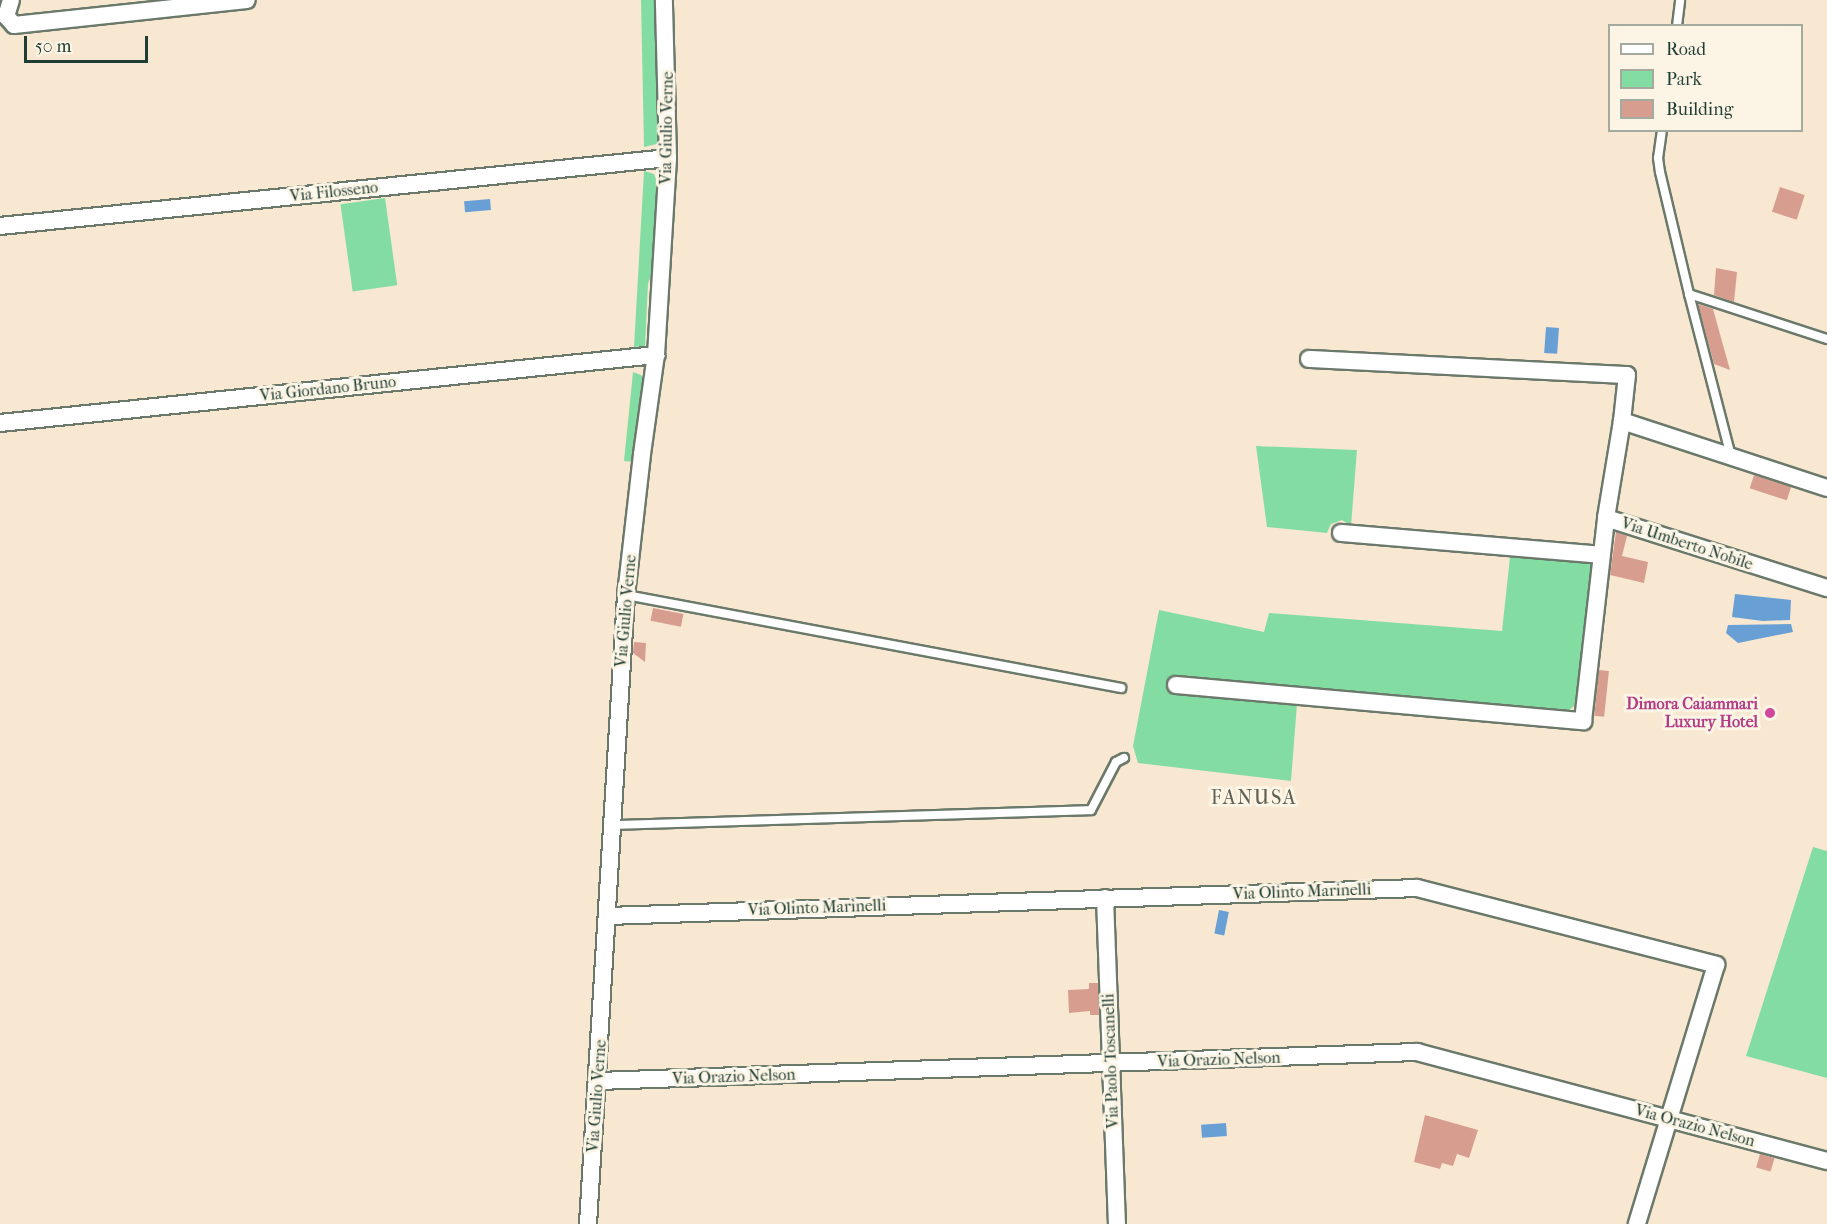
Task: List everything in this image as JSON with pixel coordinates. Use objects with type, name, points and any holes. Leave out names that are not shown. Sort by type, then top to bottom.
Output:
[{"type":"street","points":[[9,8],[14,25],[247,0]]},
{"type":"street","name":"Via Giulio Verne","points":[[588,1224],[615,825],[618,700],[626,595],[642,454],[657,355],[668,158],[664,0]]},
{"type":"street","name":"Via Filosseno","points":[[0,226],[668,158]]},
{"type":"street","name":"Via Giordano Bruno","points":[[0,423],[657,355]]},
{"type":"street","name":"Via Umberto Nobile","points":[[1310,359],[1627,375],[1606,518],[1827,588]]},
{"type":"street","points":[[1622,421],[1827,488]]},
{"type":"street","points":[[1176,685],[1583,721],[1606,518]]},
{"type":"street","points":[[1341,533],[1601,555]]},
{"type":"street","name":"Via Olinto Marinelli","points":[[608,916],[1417,888],[1716,965],[1637,1224]]},
{"type":"street","name":"Via Paolo Toscanelli","points":[[1106,898],[1116,1224]]},
{"type":"street","name":"Via Orazio Nelson","points":[[598,1082],[1417,1052],[1827,1161]]},
{"type":"lane","points":[[1677,24],[1680,0]]},
{"type":"lane","points":[[1662,132],[1658,158],[1660,172],[1732,458]]},
{"type":"lane","points":[[1689,294],[1827,339]]},
{"type":"lane","points":[[626,595],[1121,688]]},
{"type":"lane","points":[[615,825],[1090,810],[1116,762],[1124,758]]},
{"type":"green space","points":[[641,0],[657,0],[660,116],[657,144],[644,147]]},
{"type":"green space","points":[[644,171],[654,174],[658,184],[654,265],[648,284],[645,346],[634,347]]},
{"type":"green space","points":[[385,198],[397,285],[353,291],[340,204]]},
{"type":"green space","points":[[633,372],[641,375],[645,382],[636,462],[624,461]]},
{"type":"green space","points":[[1256,446],[1357,450],[1351,526],[1342,520],[1331,524],[1327,533],[1267,527]]},
{"type":"green space","points":[[1510,557],[1595,562],[1579,691],[1574,706],[1567,712],[1297,704],[1291,781],[1138,763],[1133,746],[1159,610],[1264,632],[1269,613],[1502,631]]},
{"type":"green space","points":[[1813,847],[1827,851],[1827,1078],[1746,1056]]},
{"type":"water","points":[[490,199],[491,210],[465,212],[464,201]]},
{"type":"water","points":[[1546,327],[1559,328],[1557,354],[1544,353]]},
{"type":"water","points":[[1735,594],[1791,600],[1790,620],[1763,621],[1732,617]]},
{"type":"water","points":[[1791,624],[1793,632],[1738,643],[1726,633],[1728,625]]},
{"type":"water","points":[[1219,910],[1229,912],[1224,935],[1214,934]]},
{"type":"water","points":[[1226,1123],[1227,1136],[1202,1138],[1201,1125]]},
{"type":"building","points":[[1780,187],[1805,195],[1797,220],[1772,212]]},
{"type":"building","points":[[1716,268],[1737,272],[1734,302],[1714,295]]},
{"type":"building","points":[[1698,304],[1713,309],[1730,370],[1714,364]]},
{"type":"building","points":[[1754,475],[1791,487],[1787,500],[1750,488]]},
{"type":"building","points":[[1616,532],[1627,536],[1622,556],[1648,562],[1644,583],[1610,575]]},
{"type":"building","points":[[653,608],[683,614],[681,627],[651,621]]},
{"type":"building","points":[[634,642],[646,643],[645,662],[633,653]]},
{"type":"building","points":[[1599,670],[1609,671],[1604,717],[1594,716]]},
{"type":"building","points":[[1089,983],[1098,983],[1099,1015],[1090,1015],[1090,1011],[1069,1013],[1068,990],[1089,989]]},
{"type":"building","points":[[1425,1115],[1478,1130],[1469,1158],[1457,1154],[1453,1166],[1442,1163],[1440,1169],[1414,1162]]},
{"type":"building","points":[[1760,1154],[1774,1158],[1771,1172],[1756,1167]]},
{"type":"place","name":"Dimora Caiammari Luxury Hotel","points":[[1770,713]]},
{"type":"district","name":"FANUSA","points":[[1254,797]]}]
